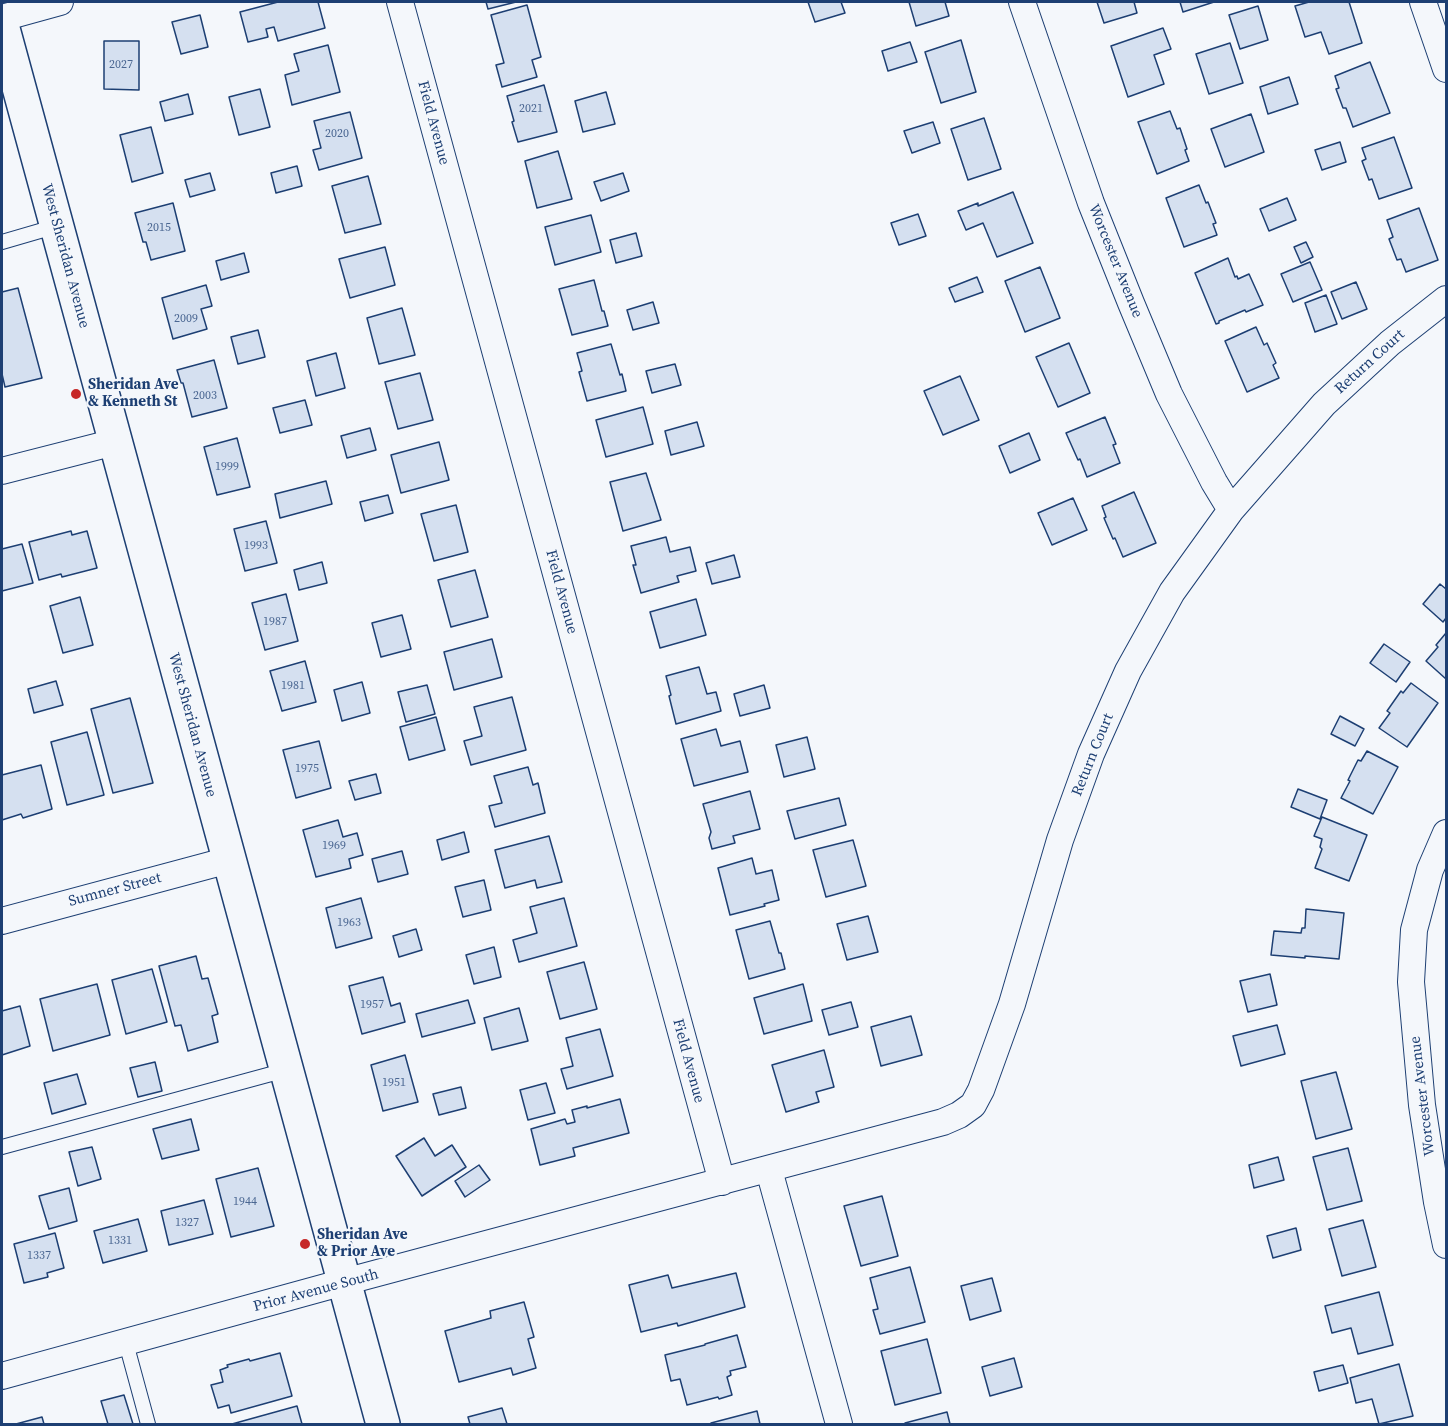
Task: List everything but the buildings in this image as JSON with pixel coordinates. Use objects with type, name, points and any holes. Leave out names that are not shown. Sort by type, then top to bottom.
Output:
[{"type":"street","points":[[2,18],[60,2]]},
{"type":"street","name":"Field Avenue","points":[[400,2],[722,1182]]},
{"type":"street","name":"Worcester Avenue","points":[[1022,2],[1091,203],[1131,303],[1169,394],[1231,510]]},
{"type":"street","points":[[1423,2],[1446,69]]},
{"type":"street","name":"West Sheridan Avenue","points":[[2,25],[383,1425]]},
{"type":"street","name":"Return Court","points":[[769,1170],[943,1122],[973,1105],[981,1090],[1012,1004],[1060,840],[1091,754],[1128,671],[1172,592],[1231,510],[1324,404],[1390,343],[1446,298]]},
{"type":"street","points":[[2,471],[115,442]]},
{"type":"street","name":"Worcester Avenue","points":[[1446,833],[1430,870],[1413,930],[1411,982],[1422,1105],[1446,1245]]},
{"type":"street","name":"Sumner Street","points":[[2,921],[229,860]]},
{"type":"street","points":[[769,1170],[838,1425]]},
{"type":"street","name":"Prior Avenue South","points":[[2,1376],[345,1282],[769,1170]]},
{"type":"lane","points":[[2,242],[57,226]]},
{"type":"lane","points":[[2,1147],[286,1070]]},
{"type":"lane","points":[[126,1343],[148,1425]]},
{"type":"place","name":"Sheridan Ave & Kenneth St","points":[[76,394]]},
{"type":"place","name":"Sheridan Ave & Prior Ave","points":[[305,1244]]}]
